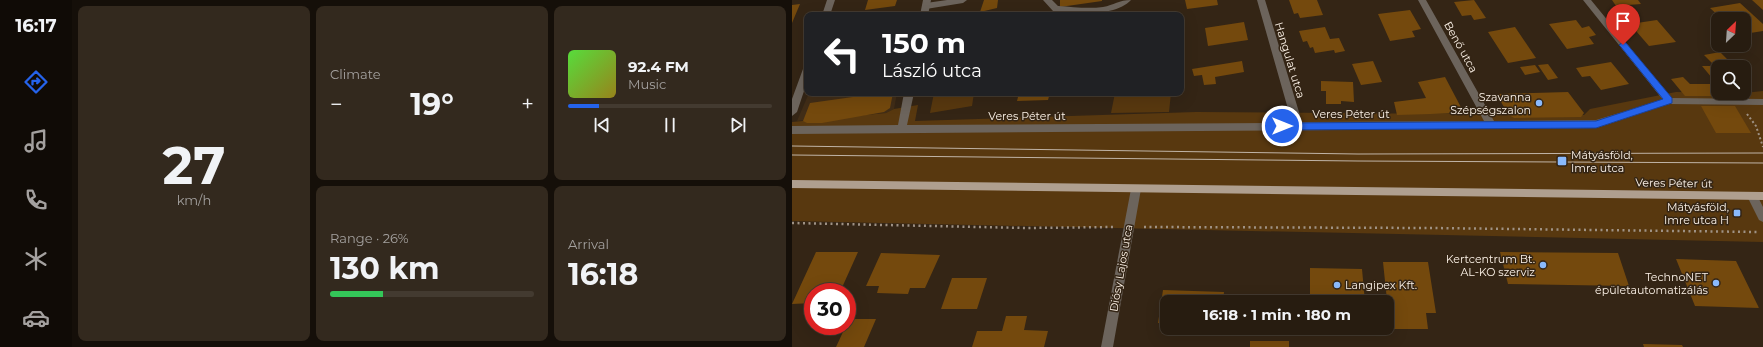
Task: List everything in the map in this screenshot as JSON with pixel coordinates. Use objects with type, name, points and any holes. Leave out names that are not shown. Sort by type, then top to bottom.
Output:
[{"type":"main road","name":"Veres Péter út","points":[[792,184],[1763,196]]},
{"type":"street","points":[[827,12],[831,0]]},
{"type":"street","points":[[926,3],[963,0]]},
{"type":"street","points":[[1047,0],[1056,9],[1101,11],[1117,7],[1127,0]]},
{"type":"street","name":"Hangulat utca","points":[[1260,0],[1298,126]]},
{"type":"street","name":"Benő utca","points":[[1422,0],[1491,126]]},
{"type":"street","points":[[1587,0],[1669,101]]},
{"type":"street","points":[[792,112],[804,78]]},
{"type":"street","points":[[902,129],[908,96]]},
{"type":"street","name":"Veres Péter út","points":[[792,130],[1491,126],[1596,124],[1669,101],[1763,102]]},
{"type":"street","name":"Diósy Lajos utca","points":[[1107,347],[1136,188]]},
{"type":"street","points":[[1752,196],[1763,217]]},
{"type":"path","points":[[1732,101],[1743,110],[1756,126],[1763,147]]},
{"type":"path","points":[[792,223],[1026,228],[1432,228],[1763,232]]},
{"type":"shaded area","points":[[1763,91],[1763,242],[792,221],[792,122],[886,113],[894,109],[918,105],[915,121],[1196,112],[1584,115],[1590,109],[1676,92],[1711,93],[1711,100],[1751,100],[1751,92]]},
{"type":"shaded area","points":[[808,96],[896,96],[894,109],[886,113],[797,121]]},
{"type":"shaded area","points":[[933,96],[974,96],[972,106],[930,113]]},
{"type":"shaded area","points":[[1114,96],[1171,96],[1169,112],[1111,113]]},
{"type":"building","points":[[868,0],[897,0],[895,6],[865,10]]},
{"type":"building","points":[[984,0],[998,0],[997,8],[980,12]]},
{"type":"building","points":[[1060,0],[1102,0],[1102,1],[1060,7]]},
{"type":"building","points":[[1185,0],[1217,0],[1218,5],[1187,9]]},
{"type":"building","points":[[1289,0],[1317,0],[1323,15],[1300,18],[1298,13],[1294,14]]},
{"type":"building","points":[[1474,0],[1486,18],[1474,20],[1471,15],[1462,16],[1454,2]]},
{"type":"building","points":[[1612,0],[1638,0],[1641,4],[1616,6]]},
{"type":"building","points":[[1752,0],[1763,0],[1763,10]]},
{"type":"building","points":[[1740,3],[1750,12],[1714,12],[1710,8]]},
{"type":"building","points":[[800,4],[792,23],[792,5]]},
{"type":"building","points":[[1410,10],[1421,29],[1412,31],[1415,37],[1390,41],[1378,14]]},
{"type":"building","points":[[1751,13],[1763,24],[1763,31],[1751,33]]},
{"type":"building","points":[[1576,20],[1582,28],[1589,26],[1596,35],[1589,37],[1594,44],[1567,49],[1549,24]]},
{"type":"building","points":[[1657,20],[1676,42],[1649,46],[1630,24]]},
{"type":"building","points":[[1244,22],[1248,40],[1208,46],[1205,28]]},
{"type":"building","points":[[1325,27],[1330,39],[1339,38],[1345,51],[1335,53],[1334,50],[1315,53],[1313,47],[1310,48],[1307,41],[1303,42],[1299,31]]},
{"type":"building","points":[[1515,27],[1536,58],[1508,63],[1488,32]]},
{"type":"building","points":[[1720,52],[1728,60],[1711,60],[1711,62],[1704,55]]},
{"type":"building","points":[[1242,61],[1244,72],[1215,77],[1216,84],[1204,85],[1202,75],[1194,76],[1192,69]]},
{"type":"building","points":[[1373,61],[1382,82],[1361,85],[1352,64]]},
{"type":"building","points":[[1611,62],[1629,84],[1601,90],[1590,76],[1582,77],[1576,68]]},
{"type":"building","points":[[1548,64],[1558,78],[1548,80],[1538,65]]},
{"type":"building","points":[[1535,65],[1540,72],[1525,75],[1520,67]]},
{"type":"building","points":[[1702,66],[1711,66],[1711,77]]},
{"type":"building","points":[[1445,77],[1464,113],[1397,115],[1394,102],[1426,98],[1418,82]]},
{"type":"building","points":[[1683,77],[1690,84],[1711,84],[1711,96],[1685,96],[1671,79]]},
{"type":"building","points":[[1321,81],[1353,82],[1354,102],[1341,101],[1341,104],[1326,104],[1326,91],[1321,91]]},
{"type":"building","name":"Szavanna Szépségszalon","points":[[1568,92],[1584,113],[1581,117],[1514,118],[1509,115],[1496,94]]},
{"type":"building","points":[[860,96],[892,96],[890,108],[884,112],[822,123],[807,123],[803,121],[810,103]]},
{"type":"building","points":[[1018,96],[1049,96],[1048,100],[1017,101]]},
{"type":"building","points":[[1701,106],[1735,106],[1751,133],[1716,133]]},
{"type":"building","points":[[816,252],[858,252],[844,283],[804,283],[804,303],[792,304]]},
{"type":"building","points":[[1500,252],[1618,253],[1629,286],[1508,284]]},
{"type":"building","points":[[881,253],[940,255],[925,288],[910,288],[908,294],[877,293],[879,286],[866,286]]},
{"type":"building","name":"TechnoNET épületautomatizálás","points":[[1676,259],[1736,261],[1759,308],[1695,306]]},
{"type":"building","points":[[1383,262],[1428,262],[1436,313],[1426,313],[1428,329],[1394,329],[1394,295],[1386,295]]},
{"type":"building","name":"Langipex Kft.","points":[[1310,268],[1362,269],[1364,295],[1310,295]]},
{"type":"building","points":[[952,278],[987,278],[977,309],[941,309]]},
{"type":"building","points":[[1163,290],[1224,292],[1224,295],[1162,295]]},
{"type":"building","points":[[1160,310],[1160,323],[1158,323]]},
{"type":"building","points":[[1006,316],[1027,316],[1024,330],[1048,331],[1044,347],[972,347],[977,331],[1002,331]]},
{"type":"building","points":[[856,319],[876,319],[864,347],[836,347],[842,335],[856,335]]},
{"type":"building","points":[[1250,341],[1289,341],[1289,347],[1250,347]]},
{"type":"building","points":[[1643,344],[1682,345],[1683,347],[1644,347]]},
{"type":"tram line","points":[[792,146],[1358,154],[1763,153]]},
{"type":"tram line","points":[[792,155],[1358,161],[1763,163]]},
{"type":"place","name":"Szavanna Szépségszalon","points":[[1539,103]]},
{"type":"place","name":"Mátyásföld, Imre utca","points":[[1562,161]]},
{"type":"place","name":"Mátyásföld, Imre utca H","points":[[1737,213]]},
{"type":"place","name":"Kertcentrum Bt. AL-KO szerviz","points":[[1543,265]]},
{"type":"place","name":"TechnoNET épületautomatizálás","points":[[1716,283]]},
{"type":"place","name":"Langipex Kft.","points":[[1337,285]]},
{"type":"route","points":[[1282,126],[1491,126],[1596,124],[1669,101],[1623,45]]}]
